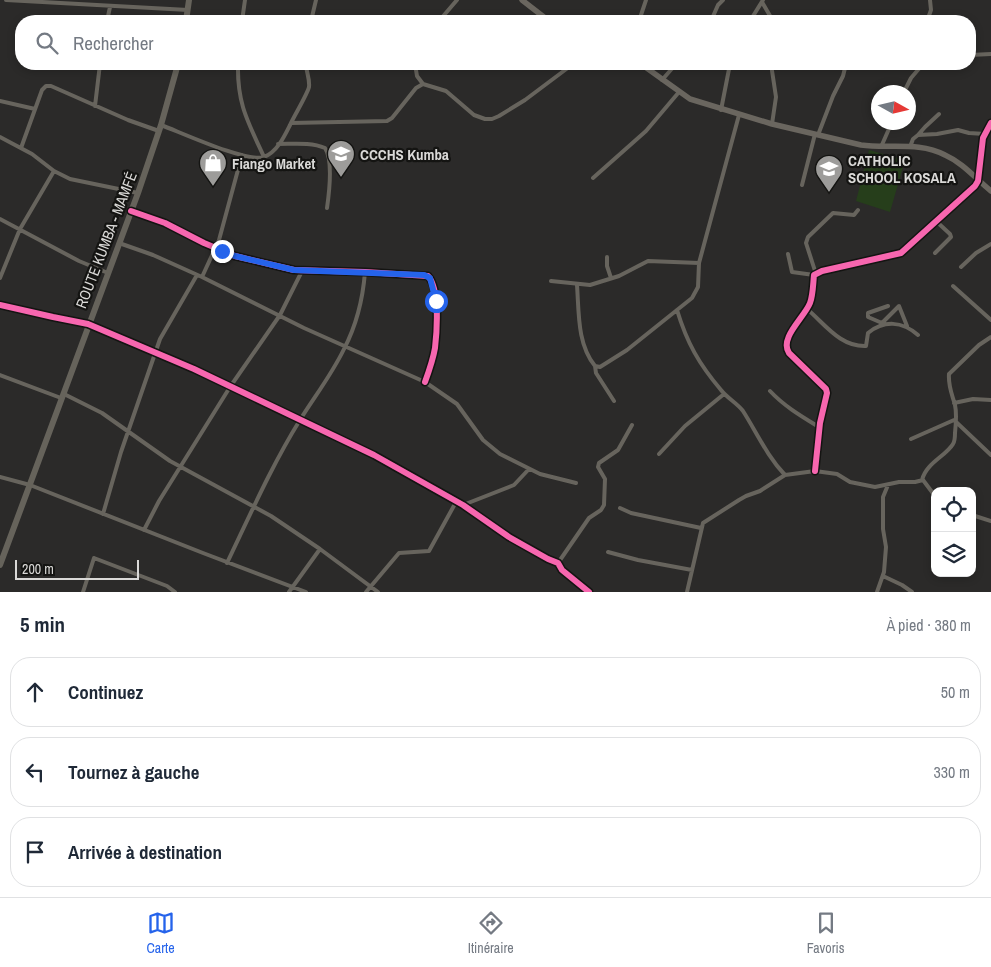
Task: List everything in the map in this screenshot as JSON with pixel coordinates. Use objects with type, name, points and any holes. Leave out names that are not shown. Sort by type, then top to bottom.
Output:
[{"type":"highway","points":[[187,15],[189,0]]},
{"type":"highway","name":"ROUTE KUMBA - MAMFÉ","points":[[0,565],[138,193],[160,128],[176,70]]},
{"type":"main road","points":[[522,0],[541,15]]},
{"type":"main road","points":[[648,70],[690,99],[738,115],[861,145],[881,147],[910,146],[932,149],[944,154],[991,191]]},
{"type":"street","points":[[6,0],[188,10]]},
{"type":"street","points":[[243,15],[245,0]]},
{"type":"street","points":[[312,15],[316,0]]},
{"type":"street","points":[[445,15],[457,0]]},
{"type":"street","points":[[641,15],[646,0]]},
{"type":"street","points":[[714,15],[722,0]]},
{"type":"street","points":[[929,15],[931,10],[930,0]]},
{"type":"street","points":[[754,15],[763,1]]},
{"type":"street","points":[[763,1],[770,15]]},
{"type":"street","points":[[108,15],[110,6]]},
{"type":"street","points":[[976,55],[991,54]]},
{"type":"street","points":[[95,106],[99,70]]},
{"type":"street","points":[[238,70],[242,107],[264,157]]},
{"type":"street","points":[[21,148],[42,90],[46,86],[51,86],[128,120],[160,128],[252,158],[264,157],[275,150],[308,90],[306,70]]},
{"type":"street","points":[[416,70],[417,76],[423,84],[446,91],[474,115],[485,119],[500,116],[565,70]]},
{"type":"street","points":[[662,80],[671,70]]},
{"type":"street","points":[[721,110],[729,70]]},
{"type":"street","points":[[772,70],[776,94],[772,124]]},
{"type":"street","points":[[802,185],[817,135],[844,70]]},
{"type":"street","points":[[908,85],[917,70]]},
{"type":"street","points":[[291,123],[387,121],[392,118],[416,88],[423,84]]},
{"type":"street","points":[[593,178],[646,131],[678,92]]},
{"type":"street","points":[[0,101],[35,109]]},
{"type":"street","points":[[910,146],[913,139],[939,114]]},
{"type":"street","points":[[594,366],[603,366],[627,350],[692,298],[698,287],[699,263],[738,115]]},
{"type":"street","points":[[788,254],[792,272],[815,275],[822,271],[900,253],[937,222],[975,186],[978,181],[985,134],[991,122]]},
{"type":"street","points":[[881,147],[888,130]]},
{"type":"street","points":[[918,135],[958,130],[985,134]]},
{"type":"street","points":[[0,137],[21,148],[54,171],[79,181],[138,193]]},
{"type":"street","points":[[278,144],[306,144],[325,148],[329,156],[327,208]]},
{"type":"street","points":[[103,514],[121,452],[160,339],[167,324],[199,276],[219,240],[242,155]]},
{"type":"street","points":[[0,278],[20,229],[54,171]]},
{"type":"street","points":[[816,471],[819,427],[827,393],[789,353],[786,346],[789,336],[807,309],[812,295],[815,275],[806,243],[808,237],[833,213],[854,215],[858,210]]},
{"type":"street","points":[[131,211],[165,223],[215,248],[258,262],[302,271],[424,275],[430,278],[436,301],[436,335],[425,382]]},
{"type":"street","points":[[0,219],[79,261],[108,272]]},
{"type":"street","points":[[936,253],[951,237],[937,222]]},
{"type":"street","points":[[119,243],[153,255],[346,347],[425,382],[457,404],[490,447],[528,469],[576,484]]},
{"type":"street","points":[[961,267],[976,253],[991,244]]},
{"type":"street","points":[[607,257],[607,266],[612,278]]},
{"type":"street","points":[[551,281],[590,285],[612,278],[648,261],[699,263]]},
{"type":"street","points":[[144,530],[159,501],[230,387],[280,315],[302,271]]},
{"type":"street","points":[[227,563],[254,506],[300,420],[346,347],[359,308],[365,272]]},
{"type":"street","points":[[577,285],[583,345],[596,373],[614,401]]},
{"type":"street","points":[[953,286],[991,320]]},
{"type":"street","points":[[0,305],[88,324],[230,387],[398,467],[463,505],[509,537],[558,562],[562,570],[589,592]]},
{"type":"street","points":[[888,306],[868,313],[868,317],[881,324],[893,323],[908,327],[918,335]]},
{"type":"street","points":[[807,309],[839,338],[851,344],[866,346],[868,333],[881,324],[899,306],[908,327]]},
{"type":"street","points":[[677,310],[684,331],[699,363],[724,394],[742,410],[765,450],[785,475]]},
{"type":"street","points":[[931,491],[922,480],[923,474],[952,446],[956,422],[954,403],[949,388],[950,373],[979,345],[991,337]]},
{"type":"street","points":[[0,375],[62,396],[102,413],[181,467],[254,506],[320,549],[378,592]]},
{"type":"street","points":[[770,390],[780,402],[819,427]]},
{"type":"street","points":[[659,454],[685,426],[724,394]]},
{"type":"street","points":[[954,403],[974,399],[991,400]]},
{"type":"street","points":[[910,439],[952,420],[991,455]]},
{"type":"street","points":[[558,562],[589,518],[601,510],[604,505],[605,479],[598,467],[599,463],[618,450],[632,425]]},
{"type":"street","points":[[463,505],[514,485],[528,469]]},
{"type":"street","points":[[687,592],[700,542],[701,528],[706,521],[785,475],[816,471],[837,474],[850,482],[869,486],[922,480]]},
{"type":"street","points":[[0,477],[30,485],[227,563],[306,592]]},
{"type":"street","points":[[876,592],[883,576],[886,547],[883,529],[883,497],[888,485]]},
{"type":"street","points":[[366,592],[399,553],[428,551],[456,502]]},
{"type":"street","points":[[620,508],[631,513],[701,528]]},
{"type":"street","points":[[976,517],[991,521]]},
{"type":"street","points":[[289,592],[320,549]]},
{"type":"street","points":[[608,552],[638,560],[692,570]]},
{"type":"street","points":[[83,592],[94,558],[167,586],[174,592]]},
{"type":"street","points":[[883,576],[912,592]]},
{"type":"green space","points":[[869,150],[905,160],[890,212],[856,201]]},
{"type":"cycle path","points":[[815,471],[820,423],[827,393],[826,389],[789,353],[787,347],[790,335],[810,303],[814,275],[822,271],[901,253],[975,186],[978,181],[983,138],[991,123]]},
{"type":"cycle path","points":[[131,211],[165,223],[235,256],[294,270],[428,276],[434,290],[437,321],[434,352],[425,382]]},
{"type":"cycle path","points":[[0,305],[88,324],[194,369],[374,455],[463,505],[509,537],[558,563],[562,570],[589,592]]},
{"type":"place","name":"CCCHS Kumba","points":[[341,178]]},
{"type":"place","name":"Fiango Market","points":[[213,187]]},
{"type":"place","name":"CATHOLIC SCHOOL KOSALA","points":[[829,193]]},
{"type":"route","points":[[222,251],[258,262],[302,271],[424,275],[430,278],[436,301]]}]
